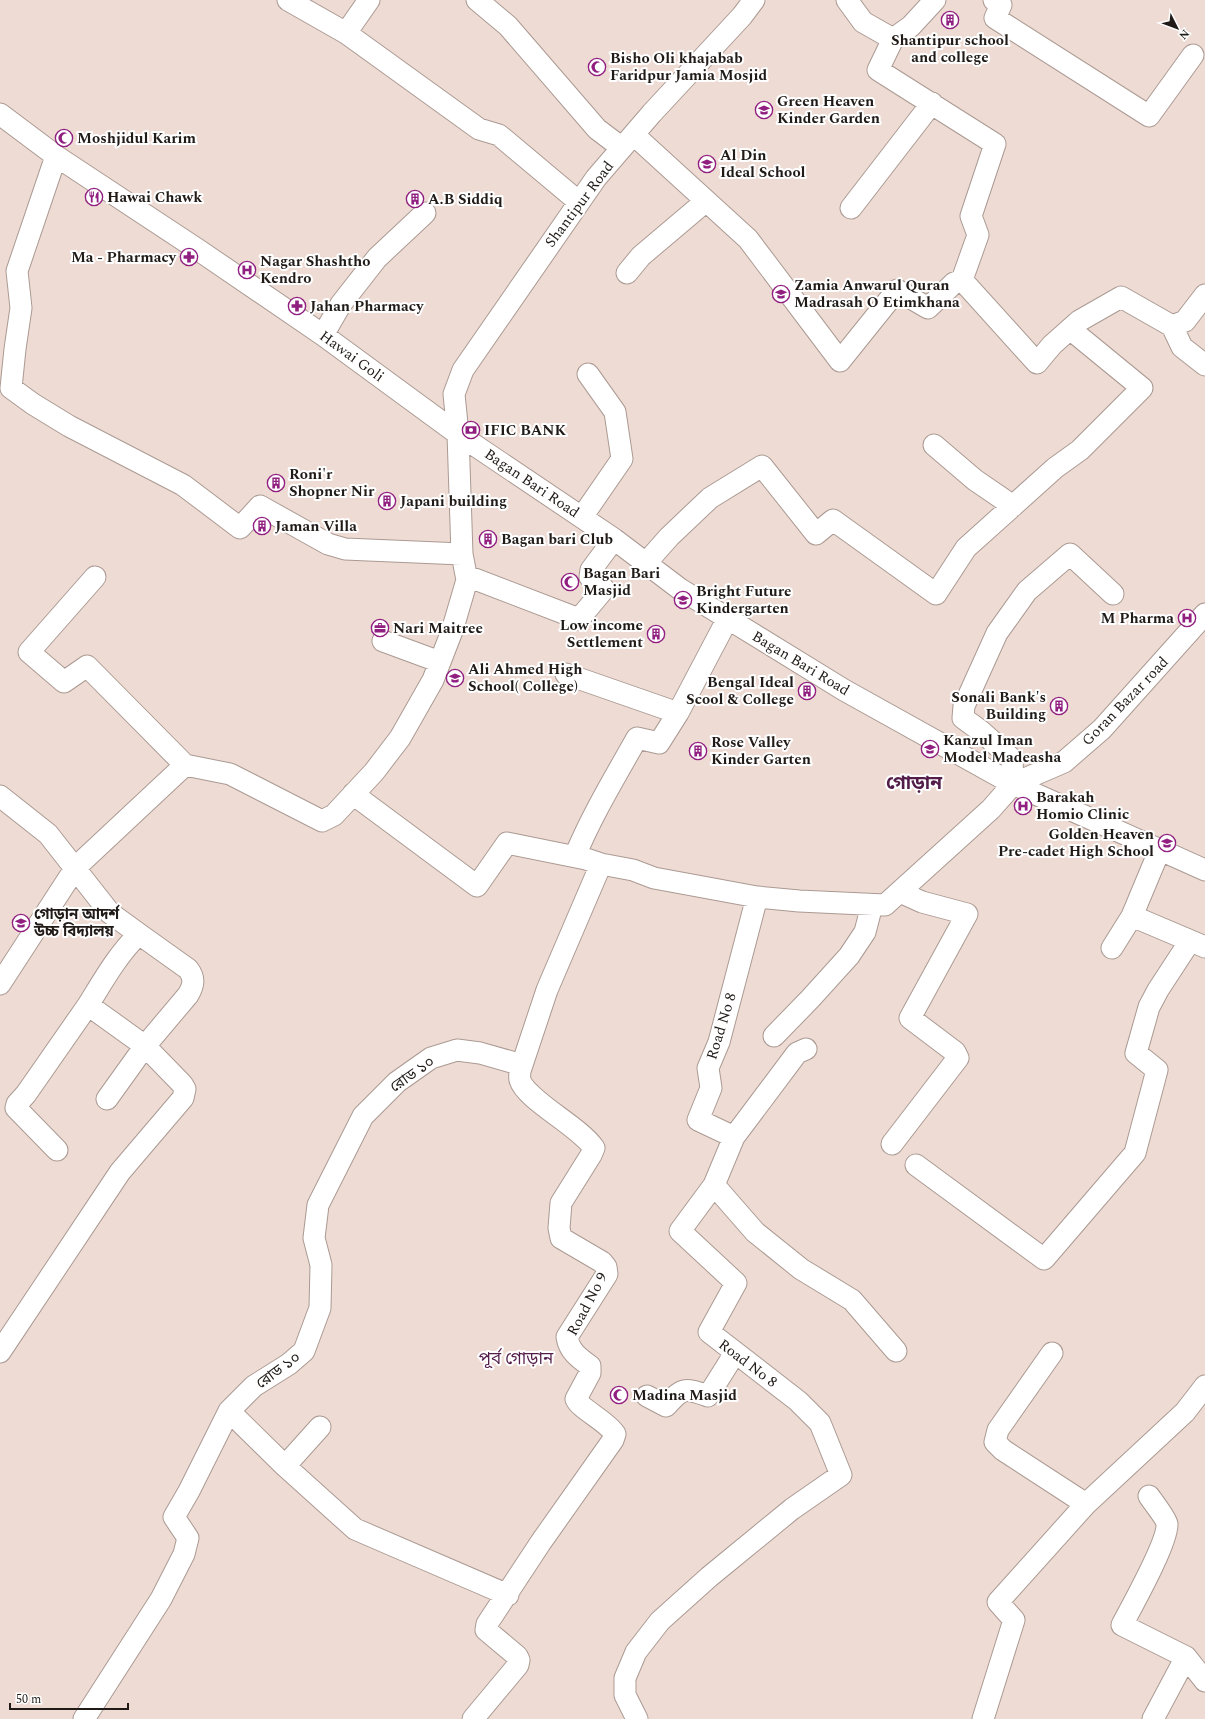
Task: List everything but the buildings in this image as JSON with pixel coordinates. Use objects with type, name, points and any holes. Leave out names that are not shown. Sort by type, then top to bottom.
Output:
[{"type":"street","points":[[288,0],[346,33],[479,129],[499,135],[579,202]]},
{"type":"street","points":[[346,33],[370,0]]},
{"type":"street","points":[[478,0],[508,26],[597,129],[628,141],[706,202],[748,239],[840,361],[897,290],[928,308],[954,283],[962,280],[978,235],[971,216],[995,144],[878,70],[893,39],[911,26],[935,0]]},
{"type":"street","name":"Shantipur Road","points":[[467,576],[462,554],[458,434],[454,394],[463,370],[596,178],[742,16],[754,0]]},
{"type":"street","points":[[847,0],[863,22],[893,39]]},
{"type":"street","points":[[994,9],[1149,116],[1193,55]]},
{"type":"street","points":[[851,208],[932,104]]},
{"type":"street","name":"Hawai Goli","points":[[0,114],[56,156],[197,249],[323,335],[458,434]]},
{"type":"street","points":[[56,156],[17,271],[21,308],[14,349],[11,388],[33,404],[69,426],[183,486],[240,528],[260,506],[333,546],[345,548],[462,554]]},
{"type":"street","points":[[627,273],[641,256],[706,202]]},
{"type":"street","points":[[323,335],[341,304],[377,258],[425,213]]},
{"type":"street","points":[[962,280],[1037,363],[1052,345],[1079,321],[1121,297],[1172,326],[1182,347],[1205,365]]},
{"type":"street","points":[[1172,326],[1185,321],[1205,295]]},
{"type":"street","points":[[646,562],[669,537],[710,498],[762,466],[816,534],[833,520],[936,594],[966,548],[1055,468],[1080,450],[1142,388],[1070,329]]},
{"type":"street","points":[[582,517],[622,459],[615,412],[588,374]]},
{"type":"street","name":"Bagan Bari Road","points":[[458,434],[614,539],[680,589],[844,690],[1013,784],[1205,870]]},
{"type":"street","points":[[934,445],[975,480],[1013,506]]},
{"type":"street","points":[[95,576],[29,652],[64,682],[87,666],[185,765],[230,774],[322,821],[334,815],[374,772],[400,738],[433,680],[452,631],[467,576],[579,620],[604,589],[590,577],[591,570],[614,539]]},
{"type":"street","points":[[353,794],[477,886],[507,843],[575,856],[600,864],[633,870],[654,878],[758,897],[799,901],[885,905],[991,809],[1013,784],[1012,759],[982,732],[963,718],[964,706],[997,633],[1027,592],[1070,554],[1113,594]]},
{"type":"street","name":"Goran Bazar road","points":[[1013,784],[1064,762],[1102,729],[1205,614]]},
{"type":"street","points":[[575,856],[598,805],[637,738],[659,743],[678,713],[728,618]]},
{"type":"street","points":[[383,641],[440,662]]},
{"type":"street","points":[[566,674],[678,713]]},
{"type":"street","points":[[0,984],[76,867],[185,765]]},
{"type":"street","points":[[0,796],[48,834],[76,867],[110,913],[188,969],[192,975],[192,989],[188,995],[145,1046],[107,1099]]},
{"type":"street","points":[[1112,948],[1132,916],[1160,849]]},
{"type":"street","points":[[522,1065],[547,990],[600,864]]},
{"type":"street","points":[[892,1144],[958,1058],[955,1052],[910,1018],[967,914],[922,902],[900,892]]},
{"type":"street","name":"Road No 8","points":[[637,1719],[625,1695],[625,1678],[636,1652],[660,1621],[709,1577],[786,1514],[841,1475],[820,1423],[798,1401],[708,1332],[736,1283],[680,1231],[714,1185],[734,1137],[698,1120],[711,1088],[708,1068],[719,1042],[758,897]]},
{"type":"street","points":[[774,1036],[849,956],[865,932],[872,904]]},
{"type":"street","points":[[916,1165],[1044,1260],[1135,1153],[1157,1070],[1136,1053],[1149,1007],[1158,990],[1198,944],[1132,916]]},
{"type":"street","points":[[57,1150],[16,1108],[17,1104],[26,1094],[88,1005],[108,973],[130,943],[139,934]]},
{"type":"street","points":[[0,1352],[120,1172],[183,1098],[185,1089],[182,1084],[145,1046],[88,1005]]},
{"type":"street","points":[[734,1137],[797,1053],[806,1049]]},
{"type":"street","name":"রোড ১০","points":[[84,1719],[161,1599],[184,1554],[188,1538],[174,1517],[189,1491],[229,1411],[254,1386],[289,1364],[304,1351],[320,1308],[321,1265],[314,1238],[318,1205],[363,1116],[397,1082],[431,1058],[457,1050],[480,1053],[522,1065]]},
{"type":"street","name":"Road No 9","points":[[473,1719],[518,1665],[519,1660],[517,1656],[491,1636],[486,1630],[487,1624],[508,1595],[541,1542],[613,1440],[615,1434],[600,1419],[578,1404],[576,1399],[590,1373],[590,1366],[578,1357],[568,1345],[567,1337],[607,1274],[606,1267],[602,1262],[561,1238],[559,1228],[561,1203],[591,1156],[594,1148],[580,1133],[532,1096],[524,1087],[520,1079],[522,1065]]},
{"type":"street","points":[[714,1185],[755,1232],[801,1269],[852,1300],[896,1351]]},
{"type":"street","points":[[647,1396],[666,1406],[681,1391],[688,1390],[708,1396],[735,1353]]},
{"type":"street","points":[[1052,1353],[998,1430],[995,1442],[1003,1450],[1086,1504]]},
{"type":"street","points":[[983,1719],[1014,1620],[998,1602],[1086,1504],[1184,1412],[1205,1386]]},
{"type":"street","points":[[229,1411],[285,1466],[355,1529],[508,1595]]},
{"type":"street","points":[[285,1466],[320,1427]]},
{"type":"street","points":[[1149,1496],[1167,1522],[1166,1531],[1161,1547],[1122,1626],[1186,1657],[1205,1681]]},
{"type":"street","points":[[1153,1719],[1186,1657]]},
{"type":"place","name":"Shantipur school and college","points":[[950,20]]},
{"type":"place","name":"Bisho Oli khajabab Faridpur Jamia Mosjid","points":[[597,67]]},
{"type":"place","name":"Green Heaven Kinder Garden","points":[[764,110]]},
{"type":"place","name":"Moshjidul Karim","points":[[64,138]]},
{"type":"place","name":"Al Din Ideal School","points":[[707,164]]},
{"type":"place","name":"Hawai Chawk","points":[[94,197]]},
{"type":"place","name":"A.B Siddiq","points":[[415,199]]},
{"type":"place","name":"Ma - Pharmacy","points":[[189,257]]},
{"type":"place","name":"Nagar Shashtho Kendro","points":[[247,270]]},
{"type":"place","name":"Zamia Anwarul Quran Madrasah O Etimkhana","points":[[781,294]]},
{"type":"place","name":"Jahan Pharmacy","points":[[297,306]]},
{"type":"place","name":"IFIC BANK","points":[[471,430]]},
{"type":"place","name":"Roni'r Shopner Nir","points":[[276,483]]},
{"type":"place","name":"Japani building","points":[[387,501]]},
{"type":"place","name":"Jaman Villa","points":[[262,526]]},
{"type":"place","name":"Bagan bari Club","points":[[488,539]]},
{"type":"place","name":"Bagan Bari Masjid","points":[[570,582]]},
{"type":"place","name":"Bright Future Kindergarten","points":[[683,600]]},
{"type":"place","name":"M Pharma","points":[[1187,618]]},
{"type":"place","name":"Nari Maitree","points":[[380,628]]},
{"type":"place","name":"Low income Settlement","points":[[656,634]]},
{"type":"place","name":"Ali Ahmed High School( College)","points":[[455,678]]},
{"type":"place","name":"Bengal Ideal Scool & College","points":[[807,691]]},
{"type":"place","name":"Sonali Bank's Building","points":[[1059,706]]},
{"type":"place","name":"Kanzul Iman Model Madeasha","points":[[930,749]]},
{"type":"place","name":"Rose Valley Kinder Garten","points":[[698,751]]},
{"type":"place","name":"Barakah Homio Clinic","points":[[1023,806]]},
{"type":"place","name":"Golden Heaven Pre-cadet High School","points":[[1167,843]]},
{"type":"place","name":"গোড়ান আদর্শ উচ্চ বিদ্যালয়","points":[[21,923]]},
{"type":"place","name":"Madina Masjid","points":[[619,1395]]},
{"type":"district","name":"গোড়ান","points":[[914,782]]},
{"type":"district","name":"পূর্ব গোড়ান","points":[[516,1358]]}]
